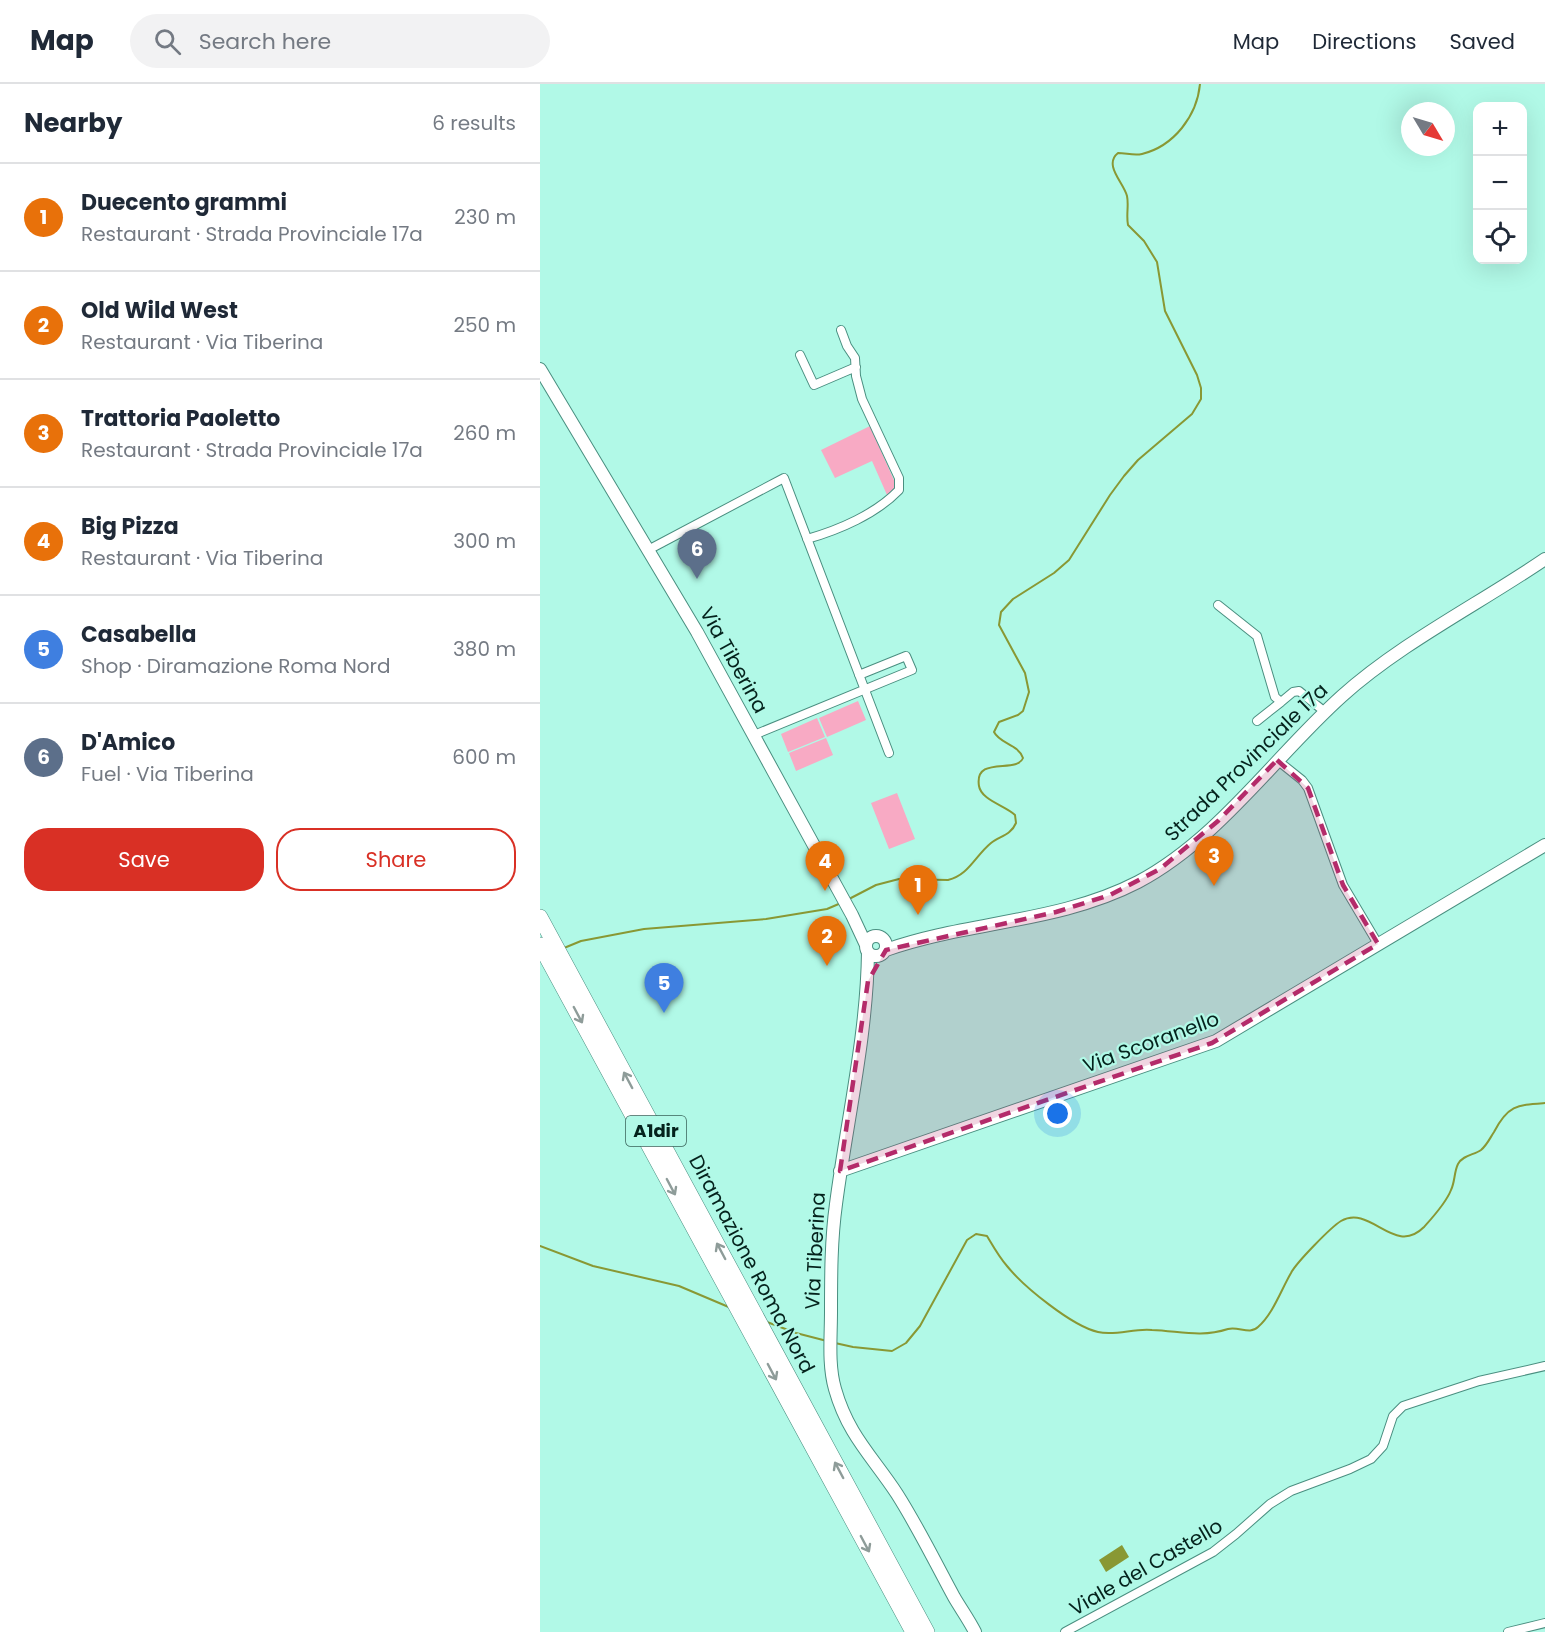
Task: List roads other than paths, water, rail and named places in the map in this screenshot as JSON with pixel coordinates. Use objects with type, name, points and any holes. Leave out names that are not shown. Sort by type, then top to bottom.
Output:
[{"type":"highway","name":"Diramazione Roma Nord","points":[[540,917],[546,942],[764,1330],[927,1632]]},
{"type":"highway","name":"Diramazione Roma Nord","points":[[557,962],[727,1290],[913,1632]]},
{"type":"main road","name":"Via Tiberina","points":[[540,369],[697,633],[853,917],[877,946],[868,981],[836,1207],[831,1282],[835,1357],[842,1386],[868,1448],[917,1527],[973,1628]]},
{"type":"main road","name":"Strada Provinciale 17a","points":[[877,946],[1056,912],[1102,898],[1161,869],[1192,845],[1325,712],[1372,672],[1545,560]]},
{"type":"main road","name":"Via Scoranello","points":[[840,1171],[1216,1041],[1545,845]]},
{"type":"main road","points":[[973,1628],[982,1632]]},
{"type":"street","points":[[807,539],[828,533],[879,507],[899,490],[899,478],[862,399],[855,358],[841,330]]},
{"type":"street","points":[[800,355],[814,385],[856,367]]},
{"type":"street","points":[[648,550],[783,478],[889,753]]},
{"type":"street","points":[[1218,605],[1257,636],[1272,692],[1281,702]]},
{"type":"street","points":[[754,735],[912,670],[906,656],[859,675]]},
{"type":"street","points":[[1257,721],[1297,690],[1325,712]]},
{"type":"street","points":[[1277,760],[1302,780],[1308,788],[1343,885],[1378,944]]},
{"type":"street","name":"Viale del Castello","points":[[1065,1632],[1206,1556],[1236,1534],[1270,1504],[1291,1491],[1371,1459],[1383,1446],[1392,1419],[1403,1406],[1479,1380],[1545,1366]]},
{"type":"street","points":[[1508,1632],[1545,1623]]},
{"type":"waterway","points":[[849,899],[876,885],[899,879],[948,880],[955,878],[967,870],[985,848],[1014,827],[1015,815],[984,795],[979,786],[979,777],[983,771],[1013,765],[1019,763],[1023,758],[1021,753],[1000,739],[994,732],[999,722],[1023,711],[1029,692],[1025,673],[999,625],[1001,612],[1013,599],[1054,573],[1069,560],[1124,476],[1138,460],[1192,414],[1201,399],[1201,388],[1197,375],[1165,311],[1157,262],[1144,241],[1128,225],[1127,196],[1113,168],[1114,158],[1118,153],[1142,154],[1154,150],[1174,137],[1189,118],[1200,84]]},
{"type":"waterway","points":[[564,948],[581,941],[644,929],[766,919],[827,909],[841,903]]},
{"type":"waterway","points":[[835,1343],[892,1351],[906,1343],[920,1326],[967,1240],[976,1234],[987,1236],[1007,1266],[1036,1295],[1075,1322],[1098,1332],[1145,1330],[1199,1334],[1232,1328],[1255,1329],[1268,1315],[1294,1268],[1341,1221],[1352,1218],[1362,1219],[1392,1234],[1413,1235],[1424,1227],[1446,1200],[1460,1161],[1483,1148],[1504,1116],[1520,1106],[1545,1103]]},
{"type":"waterway","points":[[540,1246],[593,1266],[679,1286],[731,1308]]},
{"type":"waterway","points":[[767,1322],[827,1341]]},
{"type":"place","name":"D'Amico","points":[[697,579]]},
{"type":"place","name":"Trattoria Paoletto","points":[[1214,886]]},
{"type":"place","name":"Big Pizza","points":[[825,891]]},
{"type":"place","name":"Duecento grammi","points":[[918,915]]},
{"type":"place","name":"Old Wild West","points":[[827,966]]},
{"type":"place","name":"Casabella","points":[[664,1013]]}]
